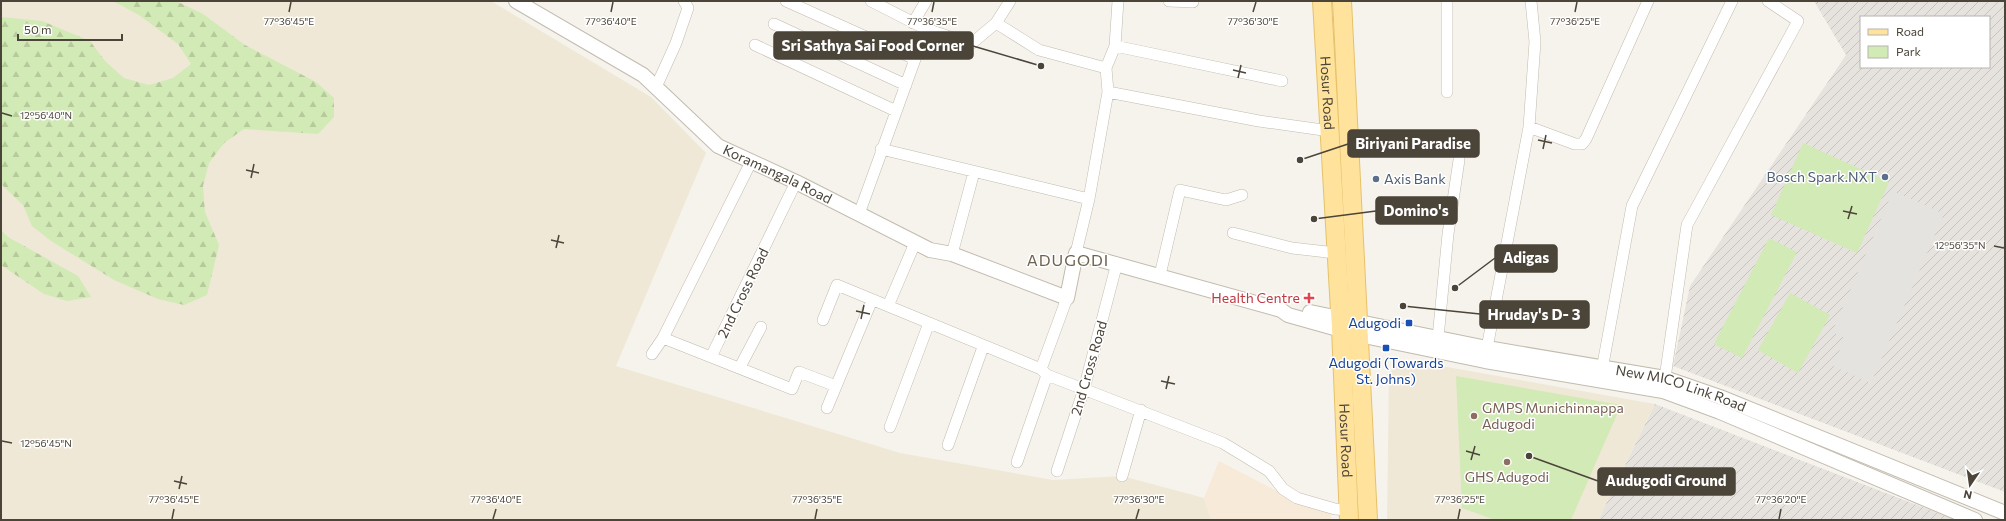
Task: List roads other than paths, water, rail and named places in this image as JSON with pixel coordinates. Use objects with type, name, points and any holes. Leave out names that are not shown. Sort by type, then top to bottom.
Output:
[{"type":"main road","name":"Hosur Road","points":[[1322,1],[1349,515]]},
{"type":"main road","name":"Hosur Road","points":[[1342,1],[1368,520]]},
{"type":"street","name":"Koramangala Road","points":[[516,1],[644,75],[718,146],[796,182],[930,250],[952,254],[1067,298]]},
{"type":"street","points":[[656,87],[676,43],[688,8],[684,1]]},
{"type":"street","points":[[786,1],[915,59]]},
{"type":"street","points":[[871,1],[926,29],[971,44],[996,23],[1010,1]]},
{"type":"street","points":[[914,23],[926,1]]},
{"type":"street","points":[[1017,462],[1067,298],[1076,253],[1090,199],[1108,92],[1106,68],[1115,46],[1118,1]]},
{"type":"street","points":[[1169,1],[1193,2]]},
{"type":"street","points":[[1447,1],[1447,92]]},
{"type":"street","points":[[1487,348],[1529,127],[1535,42],[1531,1]]},
{"type":"street","points":[[1529,127],[1575,144],[1582,144],[1586,139],[1648,1]]},
{"type":"street","points":[[1601,375],[1632,206],[1732,1]]},
{"type":"street","points":[[1664,385],[1687,225],[1798,21],[1768,1]]},
{"type":"street","points":[[996,23],[1039,50],[1106,68]]},
{"type":"street","points":[[774,24],[906,85]]},
{"type":"street","points":[[859,214],[881,149],[926,29]]},
{"type":"street","points":[[755,44],[896,111]]},
{"type":"street","points":[[1115,46],[1282,81]]},
{"type":"street","points":[[1108,92],[1259,121],[1330,131]]},
{"type":"street","points":[[881,149],[1090,199]]},
{"type":"street","points":[[1438,338],[1448,234],[1459,160]]},
{"type":"street","points":[[652,354],[663,338],[751,162]]},
{"type":"street","points":[[952,254],[974,172]]},
{"type":"street","name":"2nd Cross Road","points":[[711,356],[796,182]]},
{"type":"street","points":[[1160,275],[1180,190],[1226,200],[1242,195]]},
{"type":"street","points":[[1233,234],[1292,248],[1336,253]]},
{"type":"street","points":[[888,306],[915,242]]},
{"type":"street","name":"New MICO Link Road","points":[[1076,253],[1160,275],[1281,310],[1289,307],[1359,329],[1485,361],[1601,375],[1720,396],[2005,513]]},
{"type":"street","name":"2nd Cross Road","points":[[1057,471],[1084,389],[1116,264]]},
{"type":"street","points":[[823,320],[837,285],[1084,389],[1141,410],[1222,443],[1269,471],[1283,489],[1297,498],[1349,515]]},
{"type":"street","points":[[827,408],[872,300]]},
{"type":"street","points":[[890,427],[929,323]]},
{"type":"street","points":[[740,367],[761,327]]},
{"type":"street","name":"New MICO Link Road","points":[[1359,329],[1438,338],[1601,375]]},
{"type":"street","points":[[663,338],[740,367],[792,389],[799,372],[836,386]]},
{"type":"street","points":[[948,445],[983,347]]},
{"type":"street","name":"New MICO Link Road","points":[[1664,385],[1720,412],[1975,520]]},
{"type":"street","points":[[1122,476],[1141,410]]},
{"type":"place","name":"Sri Sathya Sai Food Corner","points":[[1041,66]]},
{"type":"place","name":"Biriyani Paradise","points":[[1300,160]]},
{"type":"place","name":"Bosch Spark.NXT","points":[[1885,177]]},
{"type":"place","name":"Axis Bank","points":[[1376,179]]},
{"type":"place","name":"Domino's","points":[[1314,219]]},
{"type":"place","name":"Adigas","points":[[1455,288]]},
{"type":"place","name":"Health Centre","points":[[1309,298]]},
{"type":"place","name":"Hruday's D- 3","points":[[1403,306]]},
{"type":"place","name":"Adugodi","points":[[1409,323]]},
{"type":"place","name":"Adugodi (Towards St. Johns)","points":[[1386,348]]},
{"type":"place","name":"GMPS Munichinnappa Adugodi","points":[[1474,416]]},
{"type":"place","name":"Audugodi Ground","points":[[1529,456]]},
{"type":"place","name":"GHS Adugodi","points":[[1507,462]]},
{"type":"district","name":"ADUGODI","points":[[1068,260]]}]
